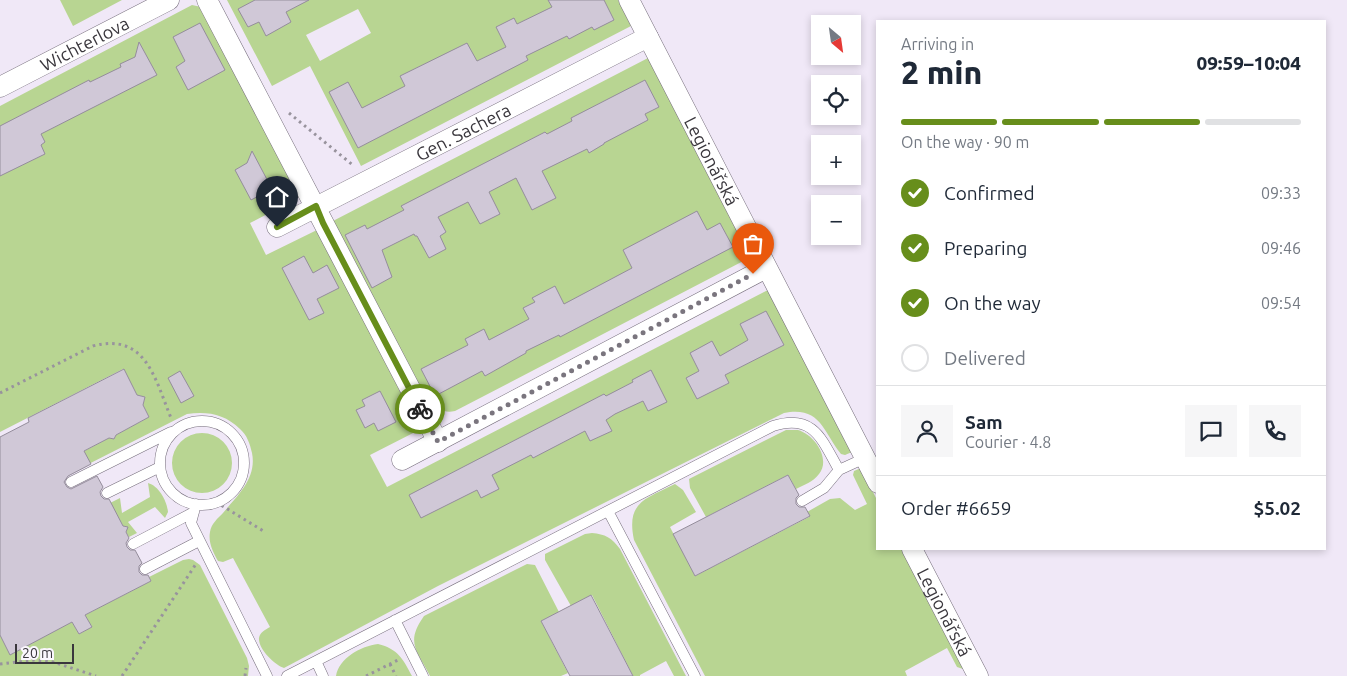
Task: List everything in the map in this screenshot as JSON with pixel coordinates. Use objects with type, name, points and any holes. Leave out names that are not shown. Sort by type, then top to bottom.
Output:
[{"type":"street","name":"Wichterlova","points":[[0,87],[169,0]]},
{"type":"street","points":[[207,0],[438,442]]},
{"type":"street","name":"Legionářská","points":[[629,0],[876,479]]},
{"type":"street","name":"Gen. Sachera","points":[[277,227],[648,37]]},
{"type":"street","points":[[402,460],[766,268]]},
{"type":"street","name":"Legionářská","points":[[912,550],[973,674]]},
{"type":"lane","points":[[71,482],[195,422],[215,423],[228,429],[240,445],[244,459],[241,479],[233,491],[216,502],[195,508],[133,544]]},
{"type":"lane","points":[[287,676],[773,426],[786,422],[798,422],[812,428],[820,436],[839,470]]},
{"type":"lane","points":[[176,430],[163,447],[160,467],[164,480],[172,492],[195,508]]},
{"type":"lane","points":[[802,500],[824,488],[839,470],[865,458]]},
{"type":"lane","points":[[107,493],[160,467]]},
{"type":"lane","points":[[195,508],[191,524],[267,676]]},
{"type":"lane","points":[[608,511],[695,676]]},
{"type":"lane","points":[[145,569],[199,541]]},
{"type":"lane","points":[[395,620],[424,676]]},
{"type":"lane","points":[[316,661],[323,676]]},
{"type":"path","points":[[285,110],[362,172]]},
{"type":"path","points":[[0,393],[93,346],[102,343],[121,344],[137,352],[148,364],[176,430]]},
{"type":"path","points":[[216,502],[265,532]]},
{"type":"path","points":[[122,676],[204,552]]},
{"type":"path","points":[[366,676],[412,653]]},
{"type":"path","points":[[0,664],[34,660],[52,662],[96,676]]},
{"type":"path","points":[[390,664],[396,676]]},
{"type":"green space","points":[[60,0],[122,0],[73,26]]},
{"type":"green space","points":[[227,0],[618,0],[631,26],[361,166],[310,66],[272,86]],"holes":[[[358,9],[371,33],[320,61],[306,35]]]},
{"type":"green space","points":[[192,5],[201,7],[299,193],[298,198],[250,223],[266,255],[319,229],[420,424],[419,430],[370,455],[387,487],[768,290],[852,452],[845,455],[841,454],[814,417],[806,413],[784,413],[438,586],[284,668],[276,664],[264,652],[259,642],[260,634],[270,627],[233,558],[223,562],[218,561],[210,543],[212,526],[245,486],[252,470],[252,453],[249,443],[245,434],[234,424],[222,417],[209,413],[187,414],[71,473],[50,469],[109,438],[114,439],[116,435],[149,417],[143,405],[145,397],[137,395],[123,369],[0,432],[0,106]]},
{"type":"green space","points":[[648,58],[751,257],[455,411],[444,411],[436,404],[432,397],[425,401],[331,222]]},
{"type":"green space","points":[[786,430],[798,430],[804,433],[819,448],[823,462],[817,477],[796,489],[788,475],[706,517],[690,488],[689,479]]},
{"type":"green space","points":[[202,433],[219,438],[227,446],[232,463],[227,480],[219,488],[202,493],[185,488],[177,480],[172,463],[177,446],[185,438]]},
{"type":"green space","points":[[861,468],[876,498],[876,550],[904,550],[966,670],[957,667],[947,648],[905,671],[907,676],[705,676],[634,540],[633,517],[640,503],[675,484],[683,490],[696,512],[670,527],[695,576],[809,517],[807,512],[830,499],[840,498],[855,510],[867,504],[853,475],[854,471]]},
{"type":"green space","points":[[148,483],[156,487],[162,494],[168,512],[165,518],[155,507],[128,522],[137,533],[129,537],[126,532],[127,527],[123,526],[110,503],[120,498],[122,513],[150,497]]},
{"type":"green space","points":[[592,533],[608,537],[620,549],[686,676],[674,676],[666,661],[640,676],[633,676],[592,595],[571,606],[545,560],[545,554],[585,534]]},
{"type":"green space","points":[[189,559],[200,565],[247,658],[249,666],[248,676],[0,676],[0,635],[10,654],[72,622],[79,634],[92,627],[85,615],[151,581],[149,577],[183,560]]},
{"type":"green space","points":[[527,564],[535,565],[559,612],[541,621],[568,673],[561,676],[430,676],[417,653],[414,640],[418,625],[424,616]]},
{"type":"green space","points":[[378,644],[395,652],[412,676],[336,676],[346,658],[358,650]]},
{"type":"building","points":[[255,0],[309,0],[286,12],[291,22],[266,36],[259,22],[248,27],[238,9]]},
{"type":"building","points":[[548,0],[604,0],[614,20],[594,30],[592,27],[569,39],[567,36],[526,56],[528,60],[358,148],[329,92],[348,82],[362,108],[405,86],[400,76],[467,43],[477,61],[506,47],[496,27],[514,18],[517,24],[552,7]]},
{"type":"building","points":[[200,23],[225,70],[188,90],[176,67],[185,61],[173,37]]},
{"type":"building","points":[[139,42],[157,75],[41,134],[45,142],[41,145],[45,154],[0,176],[0,126],[89,80],[90,82],[121,67],[120,64],[135,57]]},
{"type":"building","points":[[645,80],[659,107],[645,114],[648,120],[589,153],[587,149],[542,171],[556,198],[532,210],[516,178],[489,192],[500,214],[480,224],[468,202],[438,217],[446,232],[440,236],[446,249],[429,258],[414,234],[382,250],[392,277],[372,288],[345,235],[365,225],[367,229],[404,210],[401,206],[545,132],[547,134],[572,121],[571,118]]},
{"type":"building","points":[[252,151],[272,189],[251,200],[235,170],[247,163]]},
{"type":"building","points":[[697,211],[707,230],[720,223],[733,247],[560,337],[559,335],[526,351],[526,353],[485,376],[482,371],[435,396],[421,369],[468,345],[465,339],[484,329],[489,340],[529,319],[523,308],[535,302],[532,298],[555,286],[564,304],[632,268],[623,250]]},
{"type":"building","points":[[304,256],[313,273],[327,265],[339,288],[317,299],[324,313],[309,320],[282,268]]},
{"type":"building","points":[[766,311],[784,345],[725,375],[729,383],[697,399],[686,378],[699,371],[690,353],[712,341],[720,356],[748,340],[740,324]]},
{"type":"building","points":[[124,369],[137,395],[145,397],[143,405],[149,417],[116,435],[114,439],[109,438],[84,451],[91,464],[68,476],[64,482],[71,489],[97,476],[103,487],[100,492],[101,496],[104,499],[109,499],[123,526],[128,527],[126,532],[129,538],[126,543],[130,550],[135,550],[142,563],[139,566],[139,572],[142,575],[148,575],[151,581],[85,615],[92,627],[79,634],[72,622],[10,655],[0,635],[0,437],[29,422],[28,418]]},
{"type":"building","points":[[651,370],[667,402],[648,411],[643,401],[615,414],[606,420],[612,431],[590,441],[585,431],[533,458],[531,455],[492,475],[499,489],[481,498],[477,490],[421,518],[409,495],[604,394],[606,396]]},
{"type":"building","points":[[180,371],[194,396],[181,403],[168,378]]},
{"type":"building","points":[[380,391],[396,422],[378,431],[374,423],[365,428],[356,410],[365,406],[362,400]]},
{"type":"building","points":[[788,475],[799,495],[796,498],[796,504],[799,507],[805,507],[810,516],[695,576],[673,534]]},
{"type":"building","points":[[591,595],[633,676],[570,676],[541,621]]},
{"type":"way so far","points":[[420,409],[438,442],[753,274]]},
{"type":"route","points":[[277,227],[316,206],[323,223],[420,409]]}]
